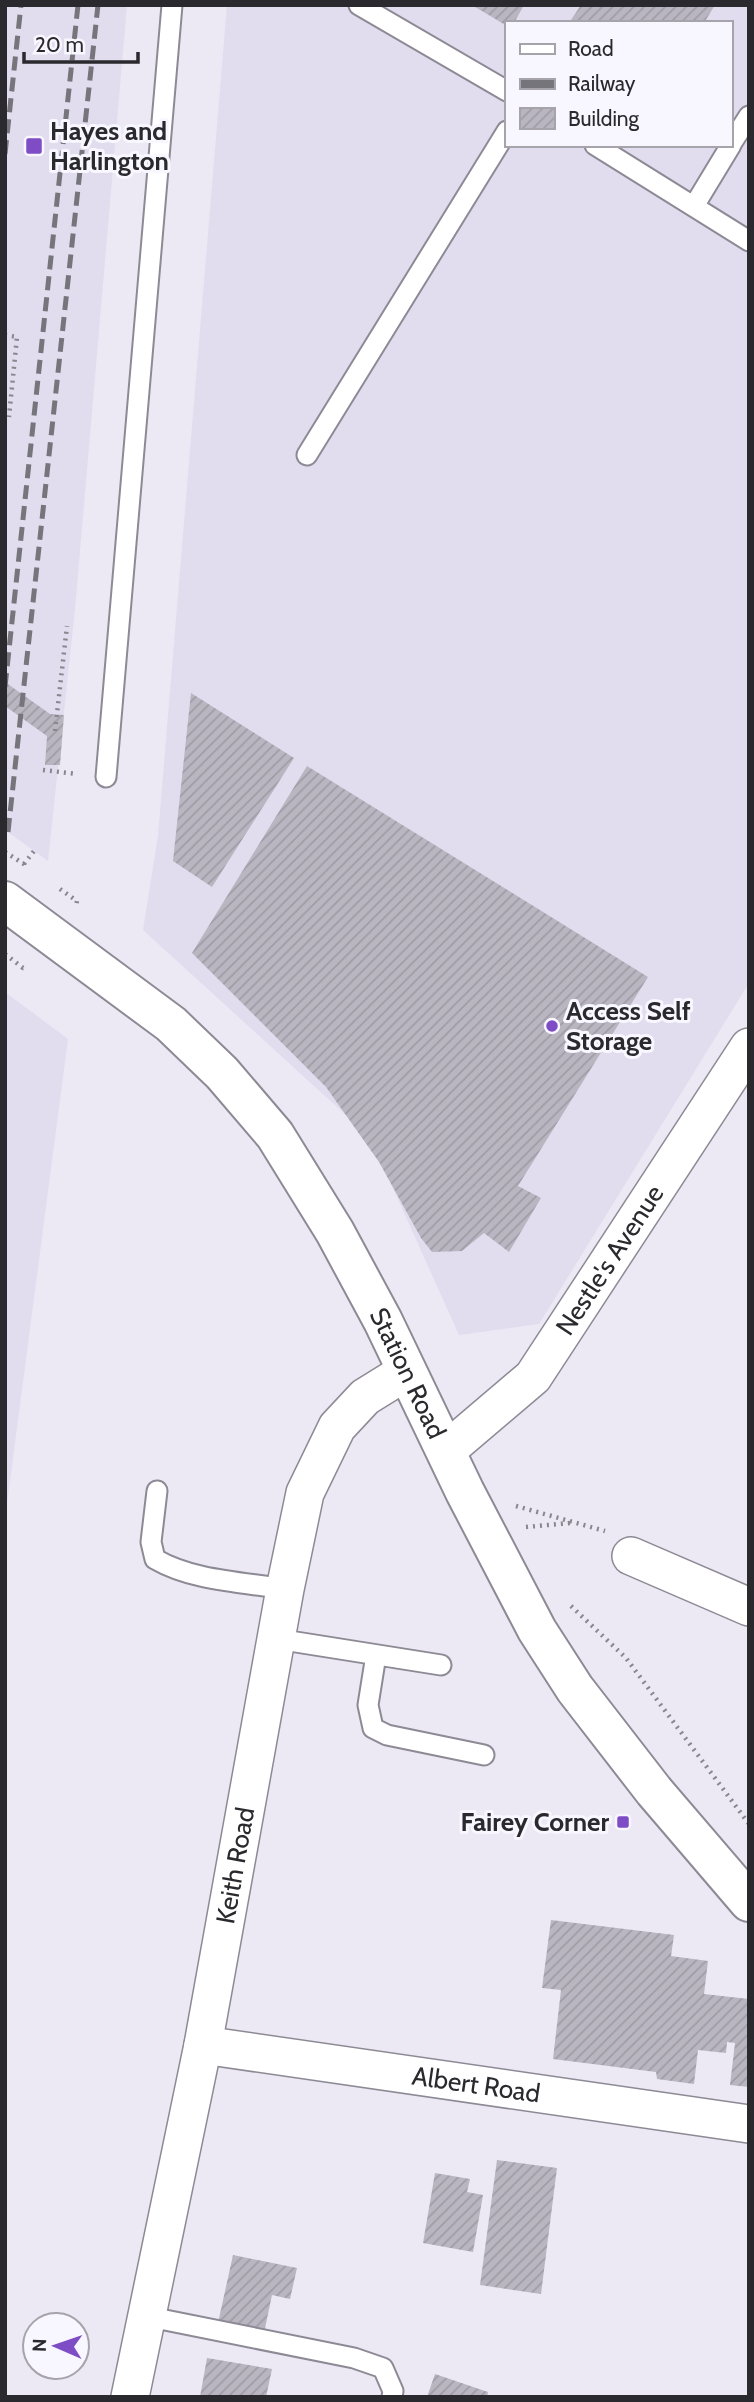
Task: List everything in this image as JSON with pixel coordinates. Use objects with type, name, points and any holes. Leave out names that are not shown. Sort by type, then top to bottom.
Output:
[{"type":"street","name":"Station Road","points":[[5,901],[171,1024],[222,1073],[275,1135],[335,1232],[383,1321],[465,1492],[537,1630],[575,1689],[654,1791],[749,1902]]},
{"type":"street","name":"Nestle's Avenue","points":[[446,1451],[533,1377],[749,1047]]},
{"type":"street","name":"Keith Road","points":[[130,2397],[203,2045],[285,1589],[305,1493],[337,1427],[365,1396],[407,1371]]},
{"type":"street","points":[[631,1556],[749,1607]]},
{"type":"street","name":"Albert Road","points":[[203,2045],[749,2124]]},
{"type":"lane","points":[[106,777],[172,5]]},
{"type":"lane","points":[[359,5],[505,90]]},
{"type":"lane","points":[[733,142],[749,116]]},
{"type":"lane","points":[[307,455],[505,134]]},
{"type":"lane","points":[[598,147],[749,241]]},
{"type":"lane","points":[[694,206],[730,147]]},
{"type":"lane","points":[[158,1491],[151,1542],[155,1559],[171,1568],[197,1574],[285,1589]]},
{"type":"lane","points":[[277,1639],[441,1665]]},
{"type":"lane","points":[[376,1655],[368,1705],[373,1728],[387,1735],[484,1755]]},
{"type":"lane","points":[[145,2316],[354,2358],[383,2368],[393,2390],[392,2397]]},
{"type":"path","points":[[5,335],[17,337],[9,417]]},
{"type":"path","points":[[55,731],[67,626]]},
{"type":"path","points":[[24,864],[34,852]]},
{"type":"path","points":[[513,1505],[574,1523],[520,1528],[526,1539]]},
{"type":"path","points":[[569,1604],[626,1658],[749,1824]]},
{"type":"shaded area","points":[[5,5],[127,5],[75,609],[48,861],[5,830]]},
{"type":"shaded area","points":[[227,5],[749,5],[749,983],[539,1324],[459,1335],[370,1137],[143,930],[158,836]]},
{"type":"shaded area","points":[[5,992],[68,1039],[5,1519]]},
{"type":"building","points":[[472,5],[524,5],[515,21],[505,21],[505,25]]},
{"type":"building","points":[[581,5],[715,5],[705,21],[570,21]]},
{"type":"building","points":[[5,682],[50,714],[64,715],[60,765],[45,765],[47,736],[5,706]]},
{"type":"building","points":[[191,693],[294,758],[212,887],[173,861]]},
{"type":"building","points":[[307,766],[648,977],[518,1186],[541,1198],[509,1252],[484,1233],[462,1251],[432,1252],[421,1238],[379,1162],[326,1087],[192,953]]},
{"type":"building","points":[[551,1920],[674,1935],[671,1956],[708,1961],[704,1994],[749,1999],[749,2087],[730,2085],[735,2043],[727,2042],[726,2053],[698,2050],[694,2084],[657,2079],[656,2072],[553,2059],[561,1990],[542,1988]]},
{"type":"building","points":[[497,2160],[557,2168],[541,2294],[480,2285]]},
{"type":"building","points":[[435,2173],[470,2179],[467,2192],[483,2195],[473,2252],[423,2243]]},
{"type":"building","points":[[233,2255],[297,2268],[290,2299],[272,2295],[264,2333],[218,2323]]},
{"type":"building","points":[[207,2358],[272,2369],[266,2397],[200,2397]]},
{"type":"building","points":[[435,2374],[488,2392],[487,2397],[427,2397]]},
{"type":"railway","points":[[5,154],[21,5]]},
{"type":"railway","points":[[5,687],[78,5]]},
{"type":"railway","points":[[8,832],[98,5]]},
{"type":"place","name":"Hayes and Harlington","points":[[34,146]]},
{"type":"place","name":"Access Self Storage","points":[[552,1026]]},
{"type":"place","name":"Fairey Corner","points":[[623,1822]]}]
